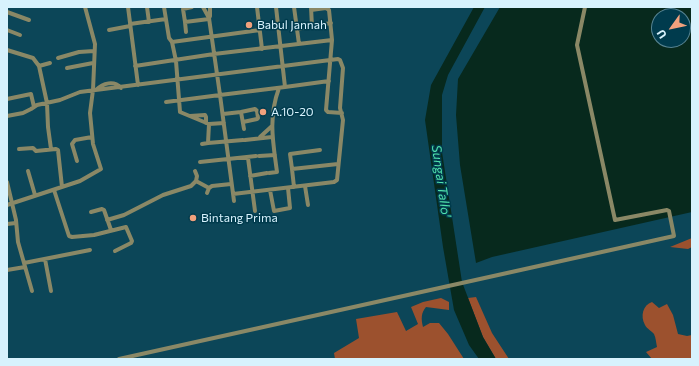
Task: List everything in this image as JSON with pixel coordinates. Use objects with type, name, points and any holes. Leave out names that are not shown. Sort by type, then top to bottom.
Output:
[{"type":"street","points":[[9,204],[80,181],[101,169],[92,137],[90,107],[95,90],[93,63],[94,42],[85,7]]},
{"type":"street","points":[[128,7],[138,85]]},
{"type":"street","points":[[147,7],[149,22]]},
{"type":"street","points":[[164,7],[169,38],[172,42],[176,61],[180,112],[207,124],[224,122]]},
{"type":"street","points":[[186,32],[183,10],[192,7]]},
{"type":"street","points":[[203,7],[209,18]]},
{"type":"street","points":[[210,7],[209,18],[216,75],[223,114],[234,201]]},
{"type":"street","points":[[257,7],[262,48]]},
{"type":"street","points":[[276,7],[285,87]]},
{"type":"street","points":[[294,7],[299,44]]},
{"type":"street","points":[[119,359],[674,236],[669,211],[667,210],[615,220],[577,45],[585,7]]},
{"type":"street","points":[[312,27],[311,9],[328,9],[332,42],[326,110],[328,112],[342,113]]},
{"type":"street","points":[[7,12],[29,20]]},
{"type":"street","points":[[185,22],[209,18]]},
{"type":"street","points":[[110,30],[166,19]]},
{"type":"street","points":[[297,29],[331,24]]},
{"type":"street","points":[[7,30],[20,35]]},
{"type":"street","points":[[172,42],[260,30]]},
{"type":"street","points":[[135,66],[262,48],[332,42]]},
{"type":"street","points":[[7,50],[33,58],[39,66],[47,103],[51,149]]},
{"type":"street","points":[[58,58],[79,52],[94,51]]},
{"type":"street","points":[[7,116],[28,111],[38,105],[64,99],[76,93],[340,60],[342,64],[340,106],[343,120],[336,181],[233,194]]},
{"type":"street","points":[[39,66],[50,63]]},
{"type":"street","points":[[66,68],[93,63]]},
{"type":"street","points":[[166,102],[329,81]]},
{"type":"street","points":[[250,176],[277,172],[272,126],[273,106],[279,88]]},
{"type":"street","points":[[271,89],[276,98]]},
{"type":"street","points":[[7,99],[31,94],[34,107]]},
{"type":"street","points":[[223,114],[255,109],[257,111],[257,119],[243,122]]},
{"type":"street","points":[[241,112],[244,129]]},
{"type":"street","points":[[189,117],[205,115],[208,143]]},
{"type":"street","points":[[260,138],[272,126]]},
{"type":"street","points":[[77,161],[72,144],[74,141],[92,137]]},
{"type":"street","points":[[202,144],[272,137]]},
{"type":"street","points":[[20,149],[34,148],[36,151],[56,149],[59,153],[62,187]]},
{"type":"street","points":[[294,187],[289,154],[320,150]]},
{"type":"street","points":[[200,162],[275,155]]},
{"type":"street","points":[[248,158],[255,211]]},
{"type":"street","points":[[292,169],[338,164]]},
{"type":"street","points":[[195,170],[196,181]]},
{"type":"street","points":[[28,172],[35,195]]},
{"type":"street","points":[[196,181],[209,188]]},
{"type":"street","points":[[107,220],[124,215],[158,197],[188,187],[196,181]]},
{"type":"street","points":[[7,182],[9,204],[16,223],[18,242],[32,291]]},
{"type":"street","points":[[207,193],[209,188],[212,186],[231,184]]},
{"type":"street","points":[[305,186],[308,205]]},
{"type":"street","points":[[270,190],[274,211],[290,208],[288,188]]},
{"type":"street","points":[[54,190],[69,236],[94,235],[126,227],[132,241],[130,244],[115,251]]},
{"type":"street","points":[[91,212],[102,209],[105,212],[111,230]]},
{"type":"street","points":[[7,224],[16,223]]},
{"type":"street","points":[[7,270],[45,259],[90,250]]},
{"type":"street","points":[[45,259],[51,291]]},
{"type":"shaded area","points":[[692,238],[692,247],[688,249],[670,247]]},
{"type":"shaded area","points":[[476,297],[492,333],[509,359],[496,359],[483,337],[468,298]]},
{"type":"shaded area","points":[[441,298],[449,302],[449,310],[426,307],[422,316],[423,327],[430,323],[439,323],[464,359],[335,359],[334,353],[359,338],[356,319],[397,312],[406,331],[418,324],[411,307],[423,302]]},
{"type":"shaded area","points":[[652,302],[659,308],[667,304],[673,315],[678,334],[687,336],[692,335],[692,359],[652,359],[646,352],[657,347],[654,334],[643,322],[643,311],[649,303]]},
{"type":"water","name":"Sungai Tallo'","points":[[474,7],[485,7],[448,75],[442,95],[442,152],[462,282],[483,337],[496,359],[479,359],[469,345],[454,310],[443,247],[425,120],[431,85]]},
{"type":"water","points":[[500,7],[692,7],[692,212],[492,257],[476,263],[460,165],[456,115],[458,79]]},
{"type":"place","name":"Babul Jannah","points":[[249,25]]},
{"type":"place","name":"A.10-20","points":[[263,112]]},
{"type":"place","name":"Bintang Prima","points":[[193,218]]}]
